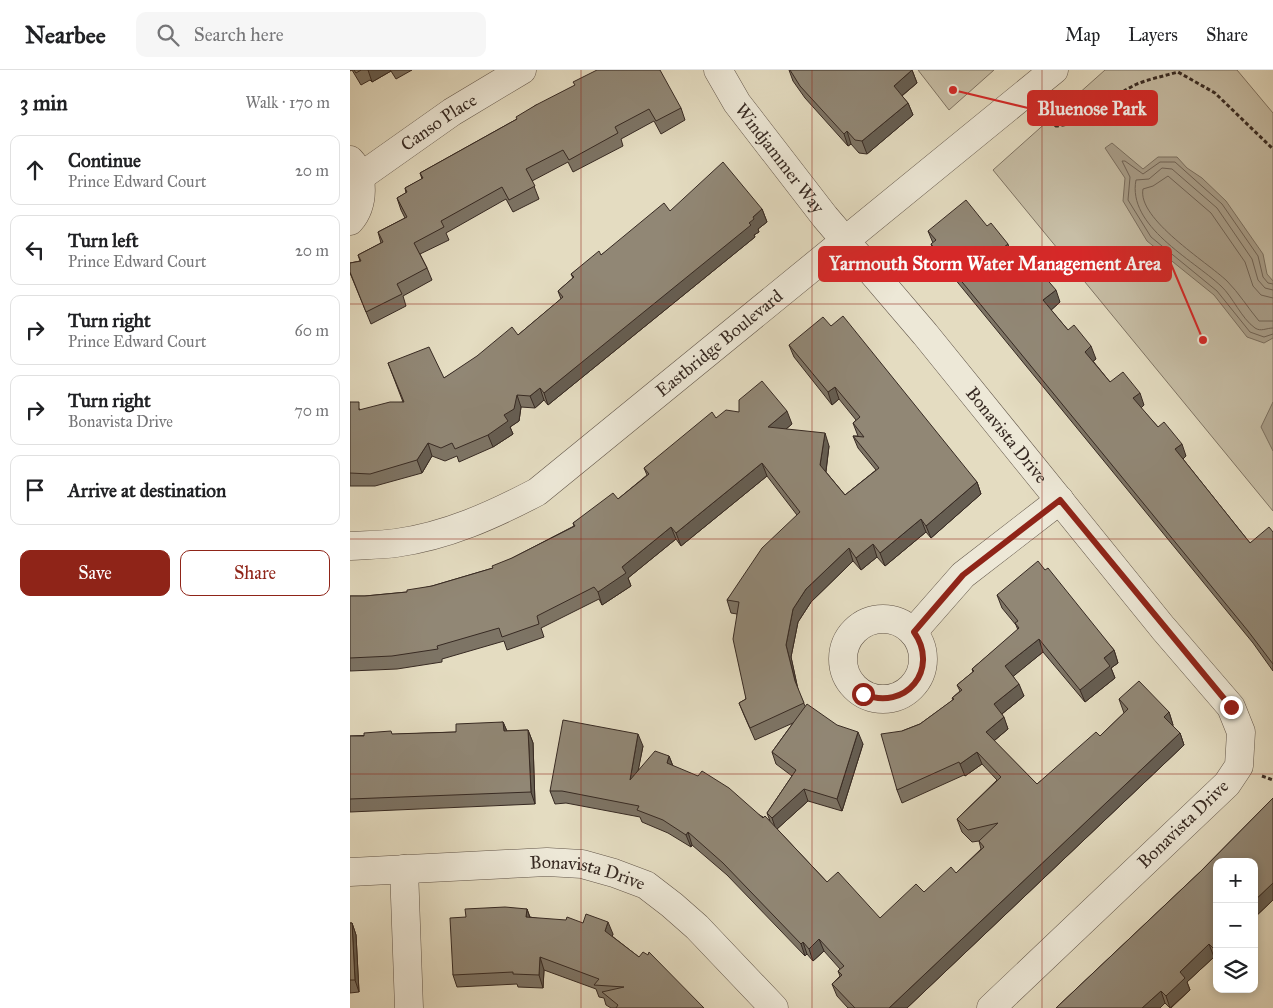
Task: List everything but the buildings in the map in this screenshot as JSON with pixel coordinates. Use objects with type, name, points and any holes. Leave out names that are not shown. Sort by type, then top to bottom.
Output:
[{"type":"street","name":"Canso Place","points":[[350,221],[355,215],[361,200],[355,169],[522,70]]},
{"type":"street","name":"Windjammer Way","points":[[718,70],[737,104],[846,242]]},
{"type":"street","name":"Eastbridge Boulevard","points":[[350,546],[397,543],[452,530],[497,512],[537,492],[846,242],[1054,70]]},
{"type":"street","name":"Bonavista Drive","points":[[846,242],[925,334],[1231,707],[1241,732],[1239,766],[1226,784],[991,1008]]},
{"type":"street","points":[[914,632],[963,575],[1060,500]]},
{"type":"street","name":"Bonavista Drive","points":[[350,872],[547,862],[582,864],[646,885],[697,927],[774,1008]]},
{"type":"street","points":[[404,869],[409,1008]]},
{"type":"path","points":[[1037,111],[1045,120],[1056,126],[1072,124],[1093,114],[1136,84],[1177,71],[1215,93],[1273,149]]},
{"type":"shaded area","points":[[918,70],[994,70],[949,110]]},
{"type":"shaded area","points":[[1105,70],[1237,70],[1273,113],[1273,511],[993,170]]},
{"type":"water","points":[[1112,143],[1143,169],[1158,157],[1177,157],[1187,168],[1202,178],[1226,201],[1263,254],[1267,274],[1273,281],[1273,338],[1264,343],[1247,337],[1214,295],[1147,241],[1123,201],[1125,178],[1105,148]]},
{"type":"water","points":[[1273,402],[1273,451],[1261,427]]},
{"type":"place","name":"Bluenose Park","points":[[953,90]]},
{"type":"place","name":"Yarmouth Storm Water Management Area","points":[[1203,340]]},
{"type":"route","points":[[863,694],[871,698],[885,699],[904,694],[914,685],[922,672],[924,654],[914,632],[963,575],[1060,500],[1231,707]]}]
